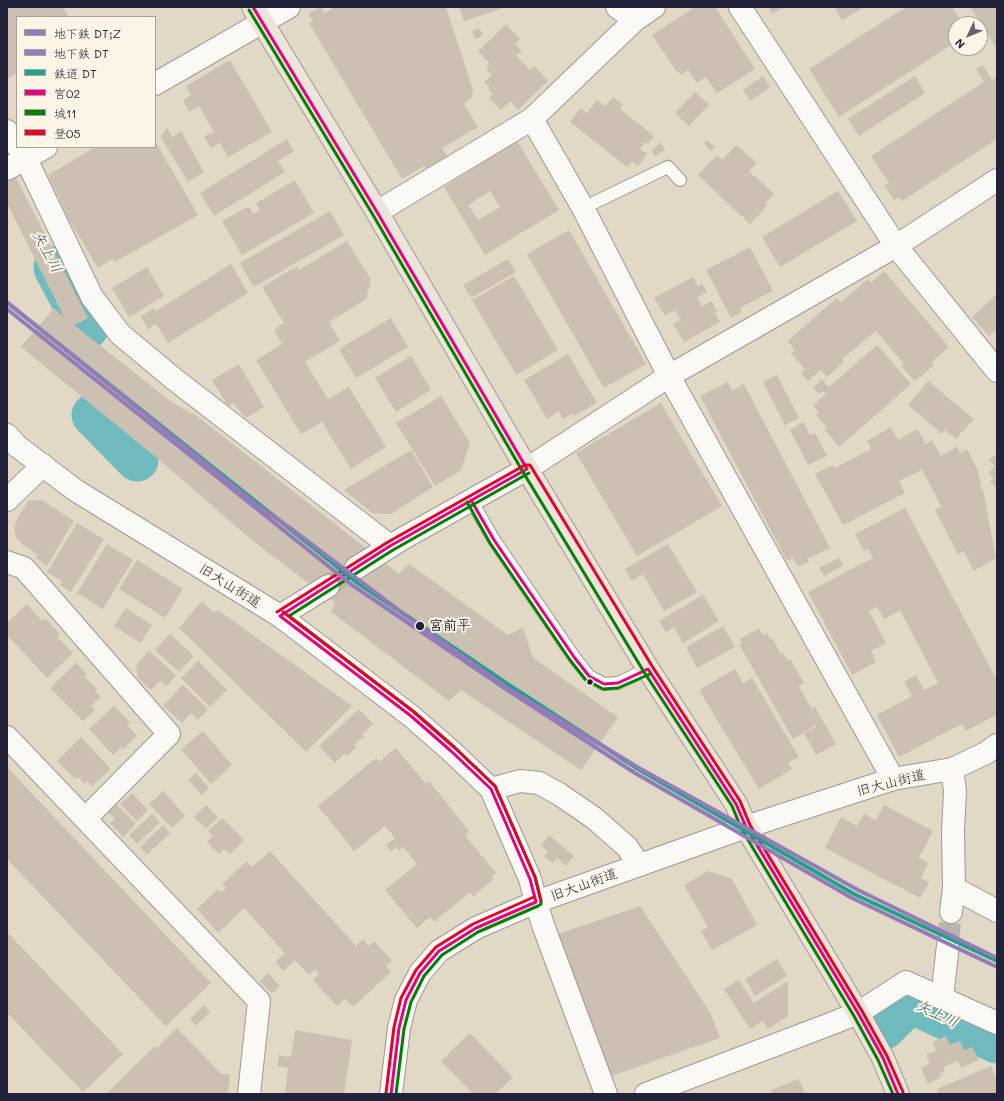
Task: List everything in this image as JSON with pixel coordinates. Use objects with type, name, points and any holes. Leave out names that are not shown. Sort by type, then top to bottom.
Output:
[{"type":"main road","points":[[258,14],[648,669],[736,804],[746,827],[858,1013],[883,1058],[898,1094]]},
{"type":"street","points":[[156,83],[258,14],[289,7]]},
{"type":"street","points":[[617,7],[635,20]]},
{"type":"street","points":[[377,212],[532,119],[635,20],[654,7]]},
{"type":"street","points":[[740,7],[896,246],[997,371]]},
{"type":"street","points":[[532,119],[583,208],[670,376],[893,779]]},
{"type":"street","points":[[7,131],[16,157],[92,296],[120,334],[180,384],[390,546]]},
{"type":"street","points":[[16,157],[43,148]]},
{"type":"street","points":[[356,568],[390,546],[527,468],[670,376],[896,246],[997,180]]},
{"type":"street","name":"旧大山街道","points":[[7,435],[17,446],[75,490],[280,616],[411,716],[451,751],[492,789],[530,879],[536,902],[746,827],[893,779],[952,769],[986,754],[997,745]]},
{"type":"street","points":[[7,500],[43,465]]},
{"type":"street","points":[[7,562],[24,568],[169,734],[84,819]]},
{"type":"street","points":[[280,616],[328,586]]},
{"type":"street","points":[[7,737],[259,1001],[249,1094]]},
{"type":"street","points":[[951,912],[954,888],[953,832],[955,791],[952,769]]},
{"type":"street","points":[[492,789],[520,782],[539,783],[559,794],[594,818],[627,847],[639,865]]},
{"type":"street","points":[[954,888],[997,911]]},
{"type":"street","points":[[391,1094],[399,1028],[406,1000],[420,973],[439,951],[476,928],[536,902],[543,925],[606,1094]]},
{"type":"street","points":[[942,998],[948,946]]},
{"type":"street","points":[[646,1094],[858,1013],[906,982],[997,1023]]},
{"type":"lane","points":[[583,208],[668,167],[680,180]]},
{"type":"lane","points":[[471,500],[494,540],[574,657],[589,676],[604,684],[618,683],[648,669]]},
{"type":"building","points":[[7,7],[63,7],[68,16],[16,16],[16,74],[7,79]]},
{"type":"building","points":[[320,7],[325,13],[332,9],[331,7],[446,7],[473,90],[472,97],[464,104],[478,127],[442,148],[449,159],[428,171],[424,166],[402,179],[309,23],[313,21],[308,14]]},
{"type":"building","points":[[459,7],[506,7],[464,21]]},
{"type":"building","points":[[695,7],[715,7],[755,69],[717,93],[706,77],[697,83],[688,70],[682,74],[677,72],[652,35]]},
{"type":"building","points":[[768,7],[784,7],[772,14]]},
{"type":"building","points":[[834,7],[864,7],[842,20]]},
{"type":"building","points":[[906,7],[952,7],[958,16],[948,16],[948,47],[839,117],[809,69]]},
{"type":"building","points":[[970,7],[997,7],[997,49],[988,35],[988,16],[976,16]]},
{"type":"building","points":[[506,24],[520,39],[515,44],[522,51],[516,56],[530,70],[534,66],[548,81],[518,110],[510,101],[501,110],[489,98],[493,94],[484,82],[492,75],[486,69],[490,64],[478,51]]},
{"type":"building","points":[[479,28],[483,36],[475,39],[472,31]]},
{"type":"building","points":[[230,60],[272,132],[228,157],[220,143],[211,148],[204,137],[214,132],[199,106],[189,112],[183,100],[191,95],[186,86]]},
{"type":"building","points":[[983,65],[992,80],[997,77],[997,139],[902,201],[899,197],[894,200],[885,186],[889,183],[871,156],[984,82],[976,69]]},
{"type":"building","points":[[763,76],[770,87],[750,101],[743,90]]},
{"type":"building","points":[[915,76],[925,93],[859,136],[848,119]]},
{"type":"building","points":[[695,92],[709,105],[689,126],[675,113]]},
{"type":"building","points":[[613,97],[623,105],[620,109],[654,136],[648,144],[645,142],[640,149],[647,154],[638,166],[632,162],[627,167],[570,122],[581,108],[587,113],[597,100],[605,106]]},
{"type":"building","points":[[167,128],[172,137],[181,131],[204,172],[188,182],[161,137]]},
{"type":"building","points":[[287,139],[294,151],[278,161],[285,172],[214,216],[200,193]]},
{"type":"building","points":[[707,140],[715,147],[711,151],[704,143]]},
{"type":"building","points":[[517,141],[559,210],[485,255],[444,187]],"holes":[[[490,191],[500,207],[478,220],[468,205]]]},
{"type":"building","points":[[156,143],[198,215],[115,262],[112,259],[98,268],[69,220],[48,175],[94,148],[156,148]]},
{"type":"building","points":[[661,143],[665,150],[655,156],[651,150]]},
{"type":"building","points":[[736,145],[757,163],[749,171],[774,194],[765,203],[767,206],[750,224],[698,175],[717,155],[722,160]]},
{"type":"building","points":[[15,176],[88,318],[74,325],[173,403],[197,416],[399,574],[409,564],[508,635],[523,628],[533,658],[618,717],[581,770],[461,690],[449,701],[331,612],[335,603],[254,542],[163,463],[21,347],[54,308],[64,317],[7,203],[7,180]]},
{"type":"building","points":[[295,180],[314,213],[242,255],[222,221],[249,206],[253,214],[260,210],[256,203]]},
{"type":"building","points":[[838,191],[857,221],[780,267],[762,237]]},
{"type":"building","points":[[330,211],[344,235],[254,287],[240,263]]},
{"type":"building","points":[[569,230],[646,364],[604,388],[527,254]]},
{"type":"building","points":[[347,241],[371,280],[366,299],[329,322],[340,341],[305,362],[328,399],[349,387],[386,447],[351,469],[322,422],[301,434],[256,360],[282,344],[274,330],[284,323],[262,287],[297,266],[299,270]]},
{"type":"building","points":[[750,247],[773,291],[740,308],[742,312],[731,318],[706,270]]},
{"type":"building","points":[[508,259],[516,272],[471,298],[463,285]]},
{"type":"building","points":[[231,264],[248,293],[168,343],[156,324],[148,329],[141,316],[154,308],[156,311]]},
{"type":"building","points":[[147,267],[164,296],[129,317],[112,288]]},
{"type":"building","points":[[884,271],[949,347],[932,362],[934,365],[915,381],[901,366],[904,364],[876,331],[842,359],[844,362],[827,377],[821,370],[808,381],[801,373],[805,369],[791,353],[795,350],[787,341],[837,298],[841,302],[868,279],[871,283]]},
{"type":"building","points":[[514,276],[558,350],[516,375],[472,300]]},
{"type":"building","points":[[693,277],[698,286],[702,284],[707,292],[697,298],[702,306],[712,301],[717,312],[715,313],[720,322],[684,342],[673,324],[681,320],[675,310],[665,316],[654,298]]},
{"type":"building","points":[[997,294],[997,329],[989,336],[972,317]]},
{"type":"building","points":[[391,318],[408,347],[356,378],[339,349]]},
{"type":"building","points":[[877,345],[911,384],[839,447],[825,430],[827,428],[816,415],[819,413],[813,405],[826,394],[823,391],[819,394],[813,387],[822,379],[829,387]]},
{"type":"building","points":[[568,354],[597,403],[574,416],[572,414],[563,419],[559,411],[547,419],[524,380]]},
{"type":"building","points":[[411,356],[431,390],[396,412],[375,378]]},
{"type":"building","points":[[239,364],[264,407],[246,418],[233,403],[228,406],[212,380]]},
{"type":"building","points":[[777,375],[799,418],[785,425],[763,382]]},
{"type":"building","points":[[928,381],[974,419],[956,439],[945,430],[942,434],[908,405]]},
{"type":"building","points":[[728,382],[732,391],[744,384],[830,548],[807,559],[809,562],[798,567],[793,558],[787,561],[700,396]]},
{"type":"building","points":[[441,396],[470,443],[461,470],[435,486],[396,423]]},
{"type":"building","points":[[661,403],[722,506],[637,556],[576,453]]},
{"type":"building","points":[[803,422],[810,435],[815,433],[827,456],[808,465],[790,430]]},
{"type":"building","points":[[891,427],[898,440],[918,429],[925,444],[932,440],[941,456],[957,447],[960,453],[967,449],[978,471],[981,485],[980,487],[983,490],[996,558],[974,571],[964,551],[958,554],[935,510],[941,506],[922,470],[899,481],[905,493],[843,525],[815,474],[833,465],[835,468],[871,449],[867,441]]},
{"type":"building","points":[[411,450],[433,487],[391,514],[372,513],[344,490]]},
{"type":"building","points":[[997,453],[997,489],[990,481],[994,478],[989,472],[995,467],[989,460]]},
{"type":"building","points":[[42,500],[74,521],[47,566],[36,558],[38,555],[21,543],[16,537],[14,528],[16,521],[28,501]]},
{"type":"building","points":[[905,508],[997,680],[997,715],[966,731],[962,724],[899,757],[877,715],[912,696],[904,682],[916,675],[924,690],[938,683],[900,610],[884,619],[877,607],[869,611],[886,643],[871,651],[876,662],[852,675],[808,592],[873,558],[868,549],[864,551],[855,534]]},
{"type":"building","points":[[77,523],[104,539],[71,592],[60,585],[63,582],[47,572]]},
{"type":"building","points":[[107,544],[133,560],[103,609],[77,593]]},
{"type":"building","points":[[668,544],[697,592],[664,611],[643,574],[632,581],[625,569]]},
{"type":"building","points":[[839,558],[843,566],[824,576],[819,568]]},
{"type":"building","points":[[137,560],[183,589],[165,618],[119,589]]},
{"type":"building","points":[[703,595],[719,621],[683,643],[674,627],[666,632],[659,621]]},
{"type":"building","points":[[202,601],[214,613],[218,610],[352,706],[306,752],[179,628]]},
{"type":"building","points":[[27,604],[42,621],[45,618],[60,634],[57,637],[73,653],[47,678],[7,635],[7,623]]},
{"type":"building","points":[[126,608],[152,625],[140,643],[114,626]]},
{"type":"building","points":[[723,626],[735,647],[697,668],[686,647]]},
{"type":"building","points":[[759,628],[763,635],[767,633],[770,639],[772,638],[781,654],[783,653],[787,660],[790,659],[804,683],[799,686],[815,715],[812,708],[815,707],[836,744],[816,755],[804,733],[816,727],[812,720],[815,726],[793,739],[739,644],[742,643],[740,639]]},
{"type":"building","points":[[170,634],[194,656],[179,672],[155,650]]},
{"type":"building","points":[[149,651],[176,675],[167,686],[160,681],[151,690],[138,678],[136,665]]},
{"type":"building","points":[[198,661],[227,690],[210,707],[181,678]]},
{"type":"building","points":[[76,663],[87,674],[84,676],[97,689],[95,691],[101,697],[91,706],[95,710],[83,721],[50,688]]},
{"type":"building","points":[[735,669],[743,683],[752,678],[799,757],[788,763],[792,769],[759,789],[699,690]]},
{"type":"building","points":[[183,685],[208,709],[198,720],[191,713],[182,723],[163,706]]},
{"type":"building","points":[[114,706],[130,722],[127,725],[137,736],[123,749],[121,747],[113,755],[89,729]]},
{"type":"building","points":[[359,709],[373,724],[362,734],[364,736],[354,745],[357,747],[347,756],[345,753],[335,763],[319,746]]},
{"type":"building","points":[[203,731],[232,765],[211,784],[181,749]]},
{"type":"building","points":[[81,737],[111,769],[92,786],[87,781],[85,784],[78,777],[75,779],[57,761]]},
{"type":"building","points":[[396,748],[426,784],[429,781],[469,831],[465,835],[496,873],[492,876],[494,879],[473,896],[470,892],[434,922],[430,917],[417,928],[385,890],[417,864],[403,847],[399,851],[396,847],[391,851],[386,845],[395,838],[385,826],[354,851],[318,806],[376,758],[379,762]]},
{"type":"building","points":[[7,767],[211,983],[166,1026],[7,859]]},
{"type":"building","points":[[196,773],[209,788],[202,795],[188,780]]},
{"type":"building","points":[[163,791],[185,816],[172,828],[149,804]]},
{"type":"building","points":[[132,793],[148,810],[137,821],[120,804]]},
{"type":"building","points":[[116,804],[136,824],[123,837],[110,823],[115,819],[108,812]]},
{"type":"building","points":[[206,805],[218,817],[206,829],[194,817]]},
{"type":"building","points":[[884,805],[933,831],[919,858],[928,863],[921,878],[929,882],[920,898],[825,848],[841,817],[857,826],[864,814],[876,820]]},
{"type":"building","points":[[152,814],[160,822],[137,844],[129,835]]},
{"type":"building","points":[[222,818],[244,840],[230,854],[224,849],[219,854],[207,842],[213,836],[208,831]]},
{"type":"building","points":[[163,825],[170,833],[147,855],[140,847]]},
{"type":"building","points":[[549,835],[574,856],[566,866],[557,858],[553,863],[544,856],[548,852],[541,845]]},
{"type":"building","points":[[270,851],[356,946],[363,939],[369,946],[374,941],[392,961],[386,966],[391,972],[353,1007],[345,999],[337,1006],[313,980],[319,974],[315,969],[309,975],[295,960],[283,971],[275,962],[285,953],[244,908],[218,933],[197,909],[218,889],[221,892],[226,888],[222,884],[247,861],[252,867]]},
{"type":"building","points":[[708,871],[732,879],[757,925],[712,950],[701,931],[708,927],[684,885]]},
{"type":"building","points":[[640,906],[711,1014],[720,1038],[605,1078],[555,935]]},
{"type":"building","points":[[7,932],[123,1054],[83,1092],[7,1013]]},
{"type":"building","points":[[777,959],[787,976],[755,996],[745,979]]},
{"type":"building","points":[[268,973],[280,986],[272,994],[260,981]]},
{"type":"building","points":[[739,980],[754,1003],[788,981],[788,1016],[768,1029],[763,1021],[750,1029],[724,989]]},
{"type":"building","points":[[204,1005],[210,1012],[196,1026],[190,1019]]},
{"type":"building","points":[[177,1028],[221,1074],[230,1074],[228,1094],[106,1094],[155,1046],[157,1048]]},
{"type":"building","points":[[295,1030],[352,1040],[344,1094],[285,1094],[288,1068],[277,1066],[279,1055],[291,1057]]},
{"type":"building","points":[[470,1033],[513,1078],[495,1094],[473,1094],[441,1061]]},
{"type":"building","points":[[946,1036],[950,1045],[960,1041],[964,1050],[972,1047],[979,1060],[961,1068],[958,1061],[943,1067],[945,1071],[940,1073],[941,1077],[928,1084],[921,1068],[930,1063],[926,1055],[936,1051],[933,1042]]},
{"type":"building","points":[[991,1066],[997,1080],[997,1093],[939,1094],[937,1089]]},
{"type":"building","points":[[799,1079],[805,1094],[772,1094],[771,1090]]},
{"type":"waterway","name":"矢上川","points":[[55,268],[87,328]]},
{"type":"waterway","name":"矢上川","points":[[93,415],[137,460]]},
{"type":"waterway","name":"矢上川","points":[[884,1028],[910,1002],[997,1042]]},
{"type":"tunnel","points":[[328,586],[356,568]]},
{"type":"tunnel","points":[[948,945],[951,912]]},
{"type":"metro line","name":"DT","points":[[7,302],[262,509],[293,530],[413,621],[506,687],[639,768],[858,890],[995,957]]},
{"type":"metro line","name":"DT;Z","points":[[7,309],[352,585],[506,689],[635,773],[852,898],[997,967]]},
{"type":"rail line","name":"DT","points":[[10,305],[355,581],[509,685],[638,769],[854,894],[997,961]]},
{"type":"transit line","name":"宮02","points":[[253,7],[377,212],[527,469]]},
{"type":"transit line","name":"城11","points":[[249,10],[373,215],[523,472],[644,672],[732,806],[742,830],[854,1016],[878,1060],[893,1094]]},
{"type":"transit line","name":"登05","points":[[277,612],[388,542],[525,465],[530,465],[652,666],[740,801],[750,825],[862,1011],[887,1056],[903,1092]]},
{"type":"transit line","name":"宮02","points":[[391,1094],[399,1028],[406,1000],[420,973],[439,951],[476,928],[536,902],[530,879],[491,789],[411,716],[280,616],[390,546],[527,469]]},
{"type":"transit line","name":"城11","points":[[396,1094],[404,1029],[411,1002],[424,976],[442,955],[478,932],[538,906],[541,904],[541,901],[535,877],[495,786],[414,712],[289,616],[393,550],[529,473]]},
{"type":"transit line","name":"宮02","points":[[471,500],[494,540],[574,657],[589,676],[604,684],[618,683],[648,669],[736,804],[746,827],[858,1013],[883,1058],[898,1094]]},
{"type":"transit line","name":"城11","points":[[467,502],[490,543],[570,660],[585,679],[603,689],[618,688],[650,674]]},
{"type":"transit line","name":"登05","points":[[283,612],[414,712],[495,786],[535,877],[541,901]]},
{"type":"transit line","name":"登05","points":[[386,1093],[394,1027],[401,998],[416,970],[436,947],[473,924],[534,897]]},
{"type":"place","name":"宮前平","points":[[420,626]]}]
